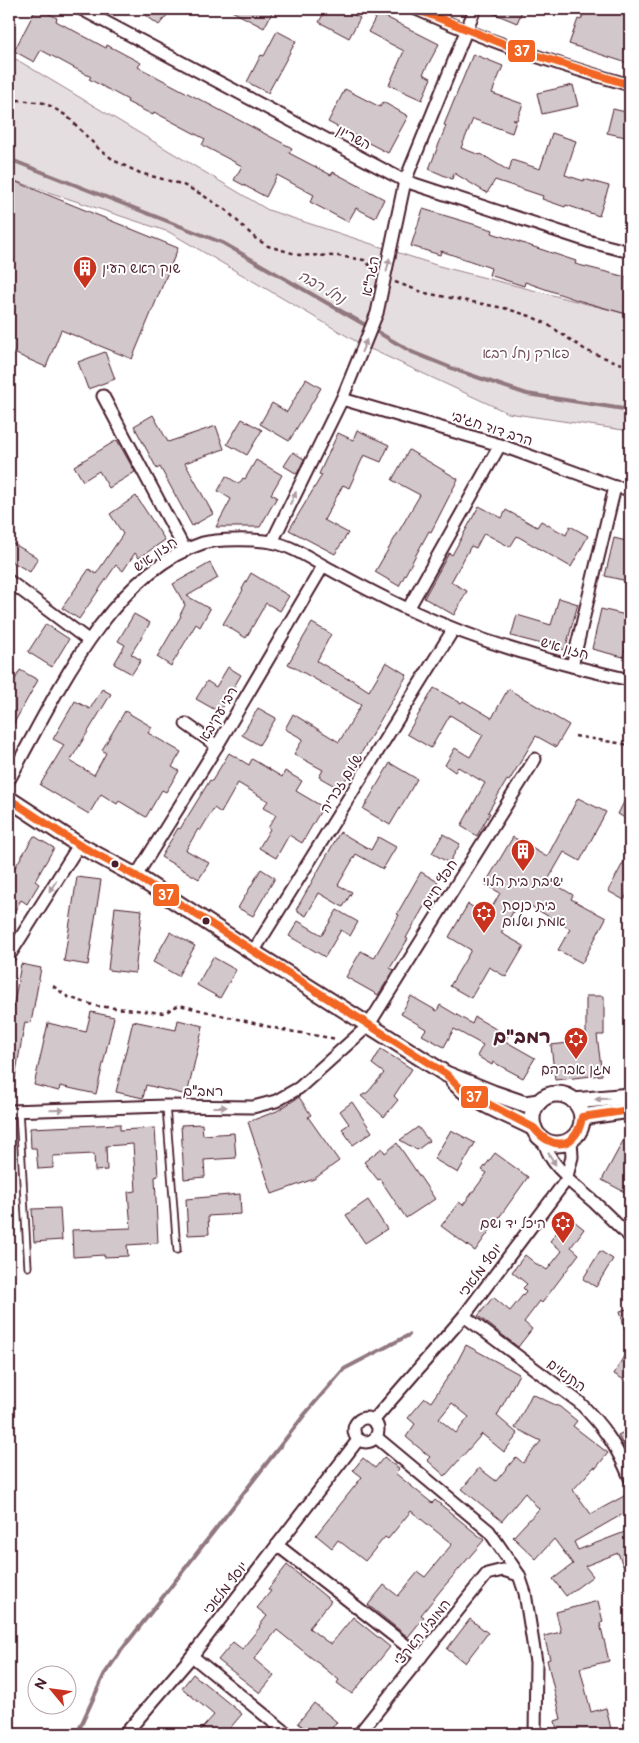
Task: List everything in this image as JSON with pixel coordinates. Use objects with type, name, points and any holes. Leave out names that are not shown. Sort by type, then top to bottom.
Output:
[{"type":"street","name":"השריון","points":[[81,9],[405,181],[590,242],[630,252]]},
{"type":"street","points":[[416,9],[466,31],[579,71],[630,85]]},
{"type":"street","name":"הגר\"א","points":[[272,542],[342,399],[377,313],[405,181],[475,9]]},
{"type":"street","points":[[103,396],[185,550]]},
{"type":"street","name":"הרב דוד חג'בי","points":[[342,399],[500,445],[615,487],[630,489]]},
{"type":"street","points":[[408,609],[500,445]]},
{"type":"street","points":[[572,666],[615,487]]},
{"type":"street","name":"חזון איש","points":[[9,780],[88,640],[122,600],[150,573],[185,550],[204,543],[221,540],[272,542],[298,552],[453,630],[572,666],[630,680]]},
{"type":"street","name":"רבי עקיבא","points":[[136,876],[217,746],[323,566]]},
{"type":"street","points":[[9,581],[88,640]]},
{"type":"street","name":"שלום זכריה","points":[[254,952],[453,630]]},
{"type":"street","points":[[186,724],[217,746]]},
{"type":"street","name":"חפץ חיים","points":[[368,1026],[535,759]]},
{"type":"street","points":[[9,799],[80,845],[136,876],[368,1026],[446,1074],[525,1104],[539,1102],[554,1095],[565,1096],[574,1101],[581,1112],[580,1128],[571,1140],[554,1144],[463,1090],[446,1074]]},
{"type":"street","points":[[9,956],[80,845]]},
{"type":"street","name":"רמב\"ם","points":[[14,1111],[166,1106],[253,1107],[276,1102],[299,1088],[368,1026]]},
{"type":"street","points":[[574,1101],[630,1096]]},
{"type":"street","points":[[539,1102],[534,1110],[532,1119],[548,1154],[556,1166],[630,1237]]},
{"type":"street","points":[[582,1118],[630,1110]]},
{"type":"street","points":[[567,1178],[572,1157],[571,1140]]},
{"type":"street","name":"יוסף מלאכי","points":[[373,1420],[464,1316],[567,1178]]},
{"type":"street","name":"התנאים","points":[[464,1316],[579,1402],[596,1418],[608,1434],[630,1478]]},
{"type":"street","points":[[365,1418],[373,1420],[378,1428],[376,1436],[366,1442],[358,1440],[354,1432],[355,1424],[365,1418]]},
{"type":"street","points":[[376,1436],[490,1531],[519,1575],[525,1593],[536,1662],[535,1734]]},
{"type":"street","name":"יוסף מלאכי","points":[[125,1734],[192,1656],[358,1440]]},
{"type":"street","points":[[277,1545],[421,1657]]},
{"type":"street","name":"המוביל הארצי","points":[[360,1734],[487,1574],[503,1570],[519,1575]]},
{"type":"street","points":[[192,1656],[288,1734]]},
{"type":"lane","points":[[166,1106],[177,1250]]},
{"type":"lane","points":[[14,1111],[28,1267]]},
{"type":"path","points":[[9,99],[45,103],[67,116],[99,149],[115,161],[140,173],[181,184],[201,194],[227,211],[255,238],[268,246],[299,256],[338,256],[364,260],[385,278],[425,293],[504,308],[530,316],[547,324],[587,351],[630,367]]},
{"type":"path","points":[[575,736],[630,745]]},
{"type":"path","points":[[53,986],[68,997],[96,1006],[164,1013],[179,1005],[283,1030],[350,1041]]},
{"type":"green space","name":"פארק נחל רבא","points":[[9,55],[268,210],[439,266],[630,315],[630,431],[508,413],[364,346],[169,232],[9,179]]},
{"type":"building","points":[[36,9],[40,9],[57,18],[56,21],[106,48],[107,45],[141,63],[138,67],[292,148],[289,153],[331,175],[333,172],[384,199],[375,218],[356,208],[348,222],[310,202],[314,195],[277,175],[266,197],[234,180],[242,166],[202,145],[205,139],[154,112],[153,115],[127,102],[128,100],[89,79],[91,77],[41,50],[34,62],[14,51]]},
{"type":"building","points":[[137,9],[172,9],[159,25]]},
{"type":"building","points":[[228,9],[274,9],[264,28]]},
{"type":"building","points":[[326,9],[343,9],[360,18],[349,38],[319,22]]},
{"type":"building","points":[[483,9],[523,9],[517,23]]},
{"type":"building","points":[[585,9],[630,9],[630,64],[569,44],[578,19],[581,20]]},
{"type":"building","points":[[378,13],[439,44],[423,74],[431,78],[422,100],[389,85],[404,51],[368,32]]},
{"type":"building","points":[[277,31],[296,41],[268,93],[247,82],[261,55],[264,56]]},
{"type":"building","points":[[473,54],[503,66],[492,93],[523,104],[517,120],[513,120],[516,121],[512,133],[473,119],[461,148],[481,154],[509,171],[512,160],[540,169],[552,133],[576,141],[565,175],[609,186],[599,216],[566,205],[565,207],[542,199],[543,196],[495,180],[487,193],[454,173],[452,179],[429,169],[446,126],[444,125]]},
{"type":"building","points":[[573,85],[578,106],[542,114],[537,93]]},
{"type":"building","points":[[345,89],[380,107],[383,102],[408,116],[388,153],[328,122]]},
{"type":"building","points":[[613,109],[630,113],[630,138],[607,133]]},
{"type":"building","name":"שוק ראש העין","points":[[9,179],[178,248],[132,359],[61,330],[46,367],[9,351]]},
{"type":"building","points":[[423,209],[493,230],[492,233],[576,261],[575,264],[630,278],[630,315],[577,300],[525,282],[524,286],[489,275],[491,268],[441,251],[440,255],[411,246]]},
{"type":"building","points":[[105,352],[115,379],[88,389],[78,362]]},
{"type":"building","points":[[306,379],[321,388],[289,441],[260,424],[272,403],[287,412]]},
{"type":"building","points":[[153,415],[168,442],[216,426],[224,449],[185,463],[213,514],[192,526],[160,467],[157,469],[134,426]]},
{"type":"building","points":[[242,419],[262,430],[247,455],[227,444]]},
{"type":"building","points":[[357,430],[389,445],[381,462],[364,455],[349,488],[343,485],[324,520],[348,533],[335,554],[289,530],[322,475],[319,474],[338,433],[353,440]]},
{"type":"building","points":[[117,440],[135,472],[109,488],[99,471],[83,481],[74,466]]},
{"type":"building","points":[[409,450],[458,479],[431,532],[429,531],[399,586],[375,572],[420,495],[392,480]]},
{"type":"building","points":[[293,452],[304,459],[297,474],[284,466]]},
{"type":"building","points":[[256,460],[282,475],[271,494],[277,497],[260,527],[216,527],[231,499],[218,491],[226,476],[239,484],[243,478],[245,479]]},
{"type":"building","points":[[136,496],[165,540],[139,558],[135,553],[123,571],[116,565],[79,619],[62,608],[89,569],[96,574],[123,534],[110,514]]},
{"type":"building","points":[[479,506],[502,518],[506,510],[537,527],[541,521],[566,535],[570,526],[588,536],[571,567],[517,536],[510,547],[484,533],[476,548],[471,546],[451,582],[467,591],[454,615],[424,598],[449,553],[452,555]]},
{"type":"building","points":[[614,538],[630,542],[630,568],[627,581],[605,576]]},
{"type":"building","points":[[9,541],[38,558],[30,572],[9,560]]},
{"type":"building","points":[[210,563],[218,578],[187,596],[210,609],[200,627],[196,624],[171,666],[157,657],[181,616],[185,605],[173,584]]},
{"type":"building","points":[[251,573],[289,596],[280,611],[266,603],[246,638],[223,624]]},
{"type":"building","points":[[559,598],[578,604],[565,650],[511,636],[517,615],[551,625]]},
{"type":"building","points":[[601,609],[630,616],[630,627],[623,657],[592,649]]},
{"type":"building","points":[[134,614],[150,623],[131,654],[141,660],[132,674],[114,664],[125,645],[118,641]]},
{"type":"building","points":[[312,623],[331,634],[317,661],[369,691],[386,662],[407,675],[340,789],[319,777],[323,770],[294,754],[303,739],[285,729],[293,714],[339,742],[361,705],[288,664]]},
{"type":"building","points":[[46,624],[69,639],[52,667],[28,652]]},
{"type":"building","points":[[228,667],[241,675],[219,712],[196,699],[207,681],[216,687]]},
{"type":"building","points":[[20,670],[38,680],[9,732],[9,691]]},
{"type":"building","points":[[434,688],[461,703],[463,701],[492,718],[508,689],[569,725],[556,747],[536,736],[488,812],[490,813],[477,836],[461,826],[485,783],[458,767],[455,772],[445,765],[455,748],[470,757],[483,735],[450,715],[431,748],[407,734]]},
{"type":"building","points":[[102,689],[111,694],[70,761],[94,775],[106,753],[102,750],[125,711],[152,727],[148,733],[181,752],[172,767],[179,771],[166,792],[162,790],[146,817],[119,801],[117,804],[101,794],[89,814],[40,785],[64,745],[53,739],[75,701],[90,709]]},
{"type":"building","points":[[258,708],[276,718],[259,745],[242,735]]},
{"type":"building","points":[[229,753],[249,765],[252,759],[282,777],[285,771],[302,781],[296,791],[323,807],[302,843],[289,835],[276,858],[259,848],[276,815],[263,808],[268,801],[238,783],[221,813],[214,808],[200,831],[198,829],[186,850],[209,863],[199,879],[161,857],[178,828],[180,829]]},
{"type":"building","points":[[390,763],[417,779],[390,825],[363,809]]},
{"type":"building","points":[[630,790],[630,821],[618,814]]},
{"type":"building","points":[[578,798],[606,812],[580,861],[564,852],[548,880],[573,895],[571,899],[606,918],[582,963],[558,950],[570,929],[524,902],[522,905],[518,903],[501,933],[524,946],[506,977],[489,967],[471,998],[450,986],[471,950],[449,937],[468,904],[487,916],[500,893],[485,884],[513,837],[547,857]]},
{"type":"building","points":[[340,832],[371,850],[378,837],[396,847],[383,869],[356,854],[338,885],[352,892],[343,907],[319,893],[306,916],[296,910]]},
{"type":"building","points":[[443,834],[460,844],[449,863],[432,853]]},
{"type":"building","points":[[34,836],[54,848],[35,881],[39,884],[27,904],[21,900],[9,921],[9,873],[12,867],[14,869]]},
{"type":"building","points":[[630,850],[630,889],[624,900],[608,891]]},
{"type":"building","points":[[261,869],[275,878],[253,916],[238,908]]},
{"type":"building","points":[[421,872],[438,882],[406,938],[408,939],[390,968],[394,970],[378,995],[346,977],[361,951],[374,958]]},
{"type":"building","points":[[77,877],[101,880],[88,965],[64,961]]},
{"type":"building","points":[[115,907],[142,910],[135,973],[108,970]]},
{"type":"building","points":[[337,910],[358,922],[350,936],[341,930],[325,957],[289,936],[298,921],[322,935]]},
{"type":"building","points":[[170,932],[195,946],[178,976],[153,962]]},
{"type":"building","points":[[213,957],[236,970],[220,998],[197,985]]},
{"type":"building","points":[[21,964],[41,968],[31,1023],[25,1022],[14,1083],[9,1083],[9,1015],[12,1015]]},
{"type":"building","points":[[411,996],[437,1011],[440,1005],[472,1024],[475,1017],[508,1036],[505,1041],[535,1058],[523,1078],[493,1062],[492,1065],[477,1056],[483,1045],[454,1029],[444,1047],[422,1035],[426,1029],[401,1014]]},
{"type":"building","name":"מגן אברהם","points":[[586,996],[604,996],[604,1035],[597,1035],[602,1075],[555,1080],[551,1045],[586,1041]]},
{"type":"building","points":[[91,1012],[114,1017],[96,1094],[60,1086],[59,1091],[34,1085],[48,1023],[86,1032]]},
{"type":"building","points":[[178,1020],[203,1026],[187,1095],[146,1085],[143,1098],[116,1092],[133,1021],[176,1030]]},
{"type":"building","points":[[381,1049],[412,1069],[394,1096],[398,1100],[384,1117],[361,1096],[368,1092],[384,1073],[372,1064]]},
{"type":"building","points":[[299,1097],[311,1115],[308,1117],[339,1161],[314,1179],[272,1194],[248,1122],[277,1111]]},
{"type":"building","points":[[352,1102],[372,1132],[353,1145],[342,1129],[349,1124],[340,1111]]},
{"type":"building","points":[[120,1124],[120,1130],[155,1128],[158,1176],[155,1177],[158,1243],[127,1245],[128,1256],[73,1257],[72,1230],[131,1228],[128,1192],[136,1191],[133,1144],[106,1146],[107,1170],[95,1171],[94,1154],[53,1156],[53,1168],[38,1169],[36,1148],[31,1148],[30,1128]]},
{"type":"building","points":[[202,1124],[203,1135],[234,1133],[236,1158],[204,1160],[205,1177],[184,1179],[181,1125]]},
{"type":"building","points":[[418,1127],[429,1141],[417,1150],[400,1140]]},
{"type":"building","points":[[630,1128],[630,1195],[602,1180]]},
{"type":"building","points":[[451,1130],[475,1143],[458,1173],[434,1159]]},
{"type":"building","points":[[397,1143],[435,1199],[406,1218],[380,1179],[378,1180],[364,1162],[382,1148],[385,1153]]},
{"type":"building","points":[[495,1153],[528,1177],[475,1251],[441,1226],[459,1202],[463,1205],[487,1173],[482,1170]]},
{"type":"building","points":[[240,1194],[241,1214],[208,1216],[209,1234],[188,1235],[186,1199]]},
{"type":"building","points":[[368,1200],[387,1229],[365,1243],[346,1215]]},
{"type":"building","points":[[60,1208],[62,1240],[34,1242],[32,1209]]},
{"type":"building","points":[[569,1217],[584,1229],[571,1247],[579,1254],[542,1303],[540,1301],[524,1322],[532,1329],[518,1347],[478,1316],[493,1297],[510,1311],[526,1291],[523,1288],[527,1284],[512,1272],[525,1255],[547,1270],[562,1251],[550,1241]]},
{"type":"building","points":[[600,1251],[613,1259],[596,1287],[583,1279]]},
{"type":"building","points":[[630,1308],[630,1338],[627,1338],[620,1311]]},
{"type":"building","points":[[466,1345],[519,1374],[497,1416],[518,1434],[504,1452],[482,1434],[445,1476],[427,1460],[430,1457],[406,1437],[415,1424],[408,1418],[425,1398],[431,1402],[454,1368]],"holes":[[[452,1403],[469,1417],[456,1433],[439,1419]]]},
{"type":"building","points":[[630,1345],[630,1383],[614,1374]]},
{"type":"building","points":[[532,1394],[560,1407],[577,1421],[573,1426],[608,1453],[596,1468],[594,1467],[573,1490],[591,1514],[626,1495],[630,1504],[630,1510],[574,1542],[578,1550],[630,1530],[630,1583],[618,1553],[585,1566],[593,1576],[566,1596],[553,1579],[573,1564],[554,1539],[536,1559],[513,1537],[539,1509],[525,1493],[502,1521],[462,1489],[479,1468],[496,1481],[516,1457],[523,1463],[541,1441],[515,1428]]},
{"type":"building","points":[[630,1429],[630,1460],[618,1435]]},
{"type":"building","points":[[384,1457],[399,1469],[395,1473],[432,1503],[435,1500],[484,1540],[421,1615],[424,1617],[408,1637],[368,1605],[384,1585],[398,1596],[418,1572],[425,1577],[452,1544],[411,1511],[388,1539],[385,1537],[365,1561],[338,1540],[332,1548],[316,1535],[362,1477],[353,1470],[363,1458],[375,1468]]},
{"type":"building","points":[[287,1565],[331,1601],[309,1628],[331,1644],[353,1617],[390,1647],[352,1694],[337,1683],[339,1680],[277,1630],[254,1659],[274,1676],[260,1693],[218,1660],[233,1642],[242,1649],[260,1627],[267,1616],[257,1608],[271,1591],[268,1589]]},
{"type":"building","points":[[598,1601],[603,1622],[600,1623],[609,1661],[580,1668],[591,1712],[606,1708],[612,1733],[558,1734],[555,1721],[561,1719],[547,1660],[550,1659],[544,1636],[561,1632],[556,1612]]},
{"type":"building","points":[[470,1619],[488,1633],[465,1663],[447,1649]]},
{"type":"building","points":[[193,1674],[242,1714],[225,1734],[197,1734],[214,1715],[182,1688]]},
{"type":"building","points":[[314,1703],[337,1722],[327,1734],[312,1734],[298,1723]]},
{"type":"waterway","name":"נחל רבה","points":[[9,159],[223,243],[412,352],[459,371],[527,394],[630,410]]},
{"type":"waterway","points":[[77,1734],[104,1675],[120,1652],[305,1414],[344,1369],[409,1335]]},
{"type":"transit line","name":"37","points":[[416,9],[522,51],[630,85]]},
{"type":"transit line","name":"37","points":[[9,799],[79,845],[136,876],[446,1074],[463,1091],[534,1128],[549,1141],[563,1143],[570,1140],[575,1135],[582,1117],[630,1110]]},
{"type":"place","name":"שוק ראש העין","points":[[85,289]]},
{"type":"place","name":"ישיבת בית הלוי","points":[[523,872]]},
{"type":"place","name":"בית כנסת אמת ושלום","points":[[484,934]]},
{"type":"place","name":"מגן אברהם","points":[[576,1060]]},
{"type":"place","name":"היכל יד ושם","points":[[563,1244]]},
{"type":"district","name":"רמב\"ם","points":[[522,1036]]}]
